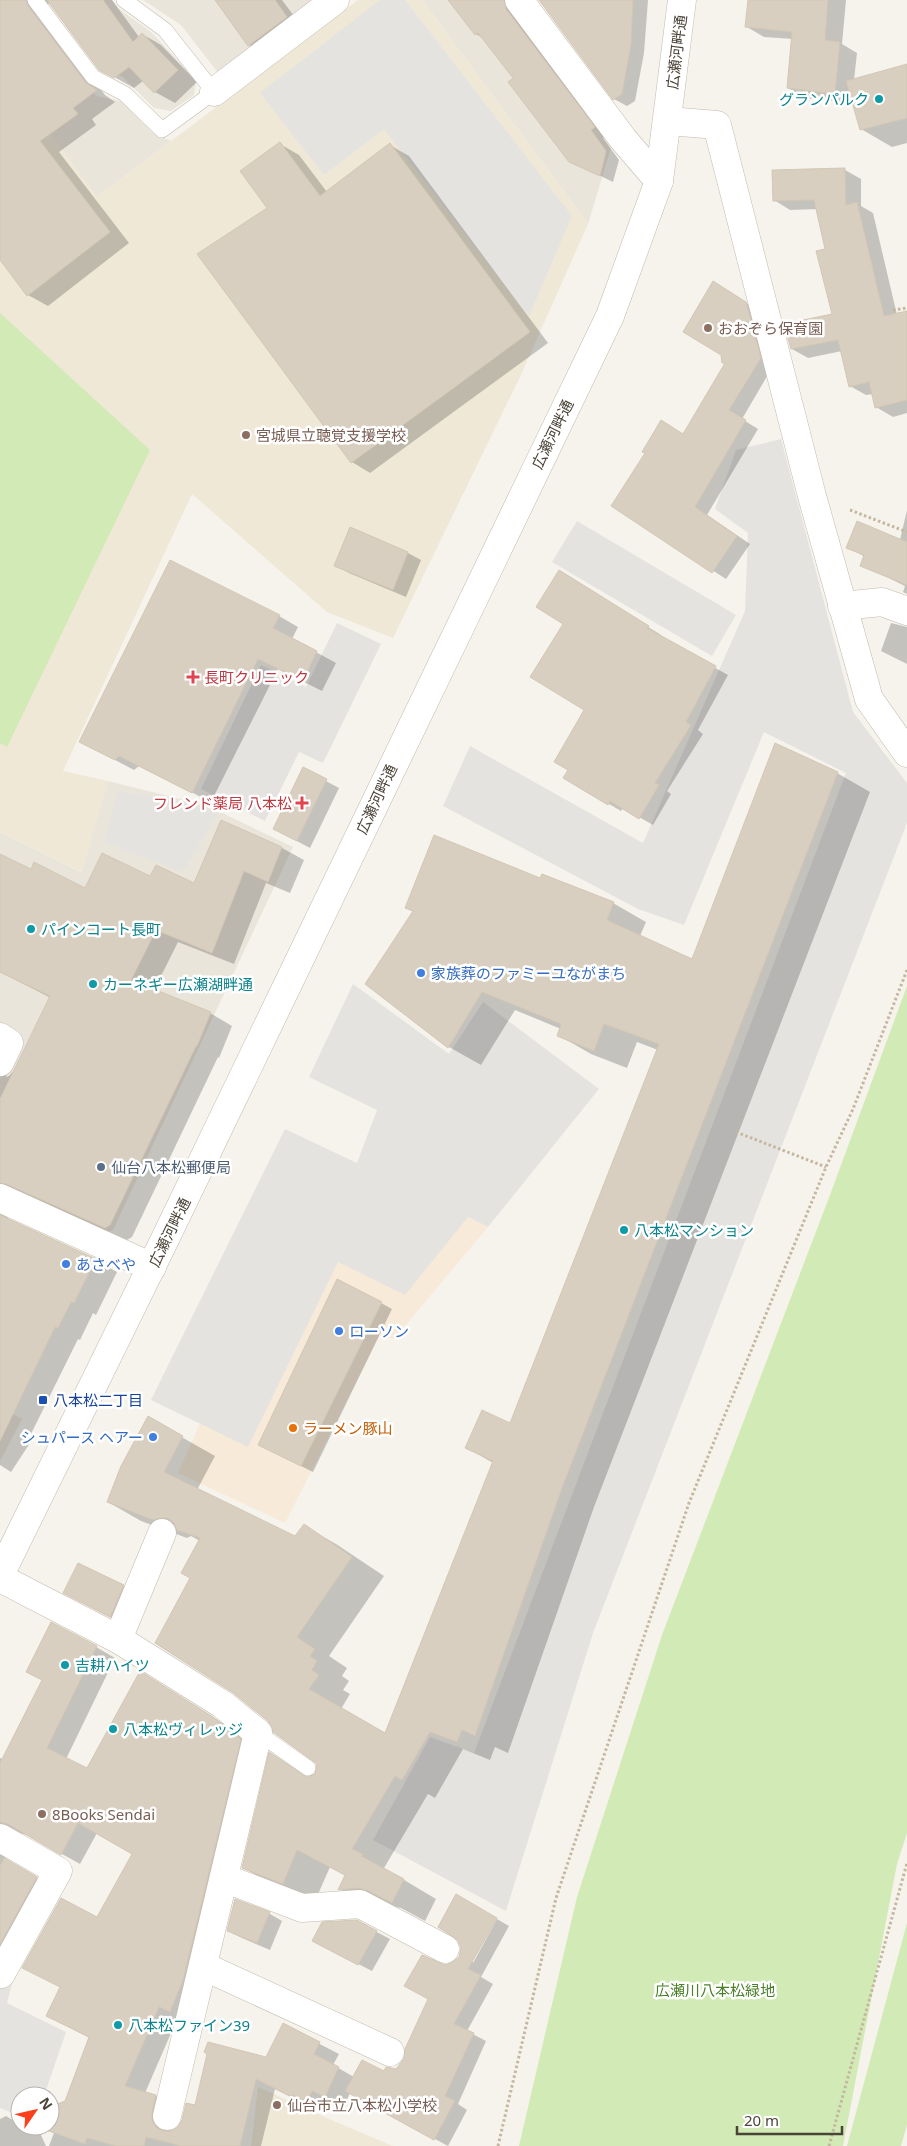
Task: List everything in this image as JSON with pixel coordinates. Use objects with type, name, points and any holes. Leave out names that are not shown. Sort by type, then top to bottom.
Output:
[{"type":"street","points":[[214,92],[334,0]]},
{"type":"street","points":[[519,0],[623,139],[659,181]]},
{"type":"street","name":"広瀬河畔通","points":[[0,1577],[152,1267],[610,316],[659,181],[682,0]]},
{"type":"street","points":[[668,121],[717,125],[812,496],[869,699],[907,753]]},
{"type":"street","points":[[842,606],[882,602],[907,611]]},
{"type":"street","points":[[0,1037],[9,1043],[0,1062]]},
{"type":"street","points":[[0,1198],[152,1267]]},
{"type":"street","points":[[118,1639],[162,1533]]},
{"type":"street","points":[[0,1577],[118,1639],[222,1704],[258,1733],[167,2116]]},
{"type":"street","points":[[0,1838],[58,1871],[1,1974]]},
{"type":"street","points":[[224,1878],[302,1908],[360,1904],[445,1949]]},
{"type":"street","points":[[203,1966],[390,2052]]},
{"type":"lane","points":[[35,0],[94,78],[126,94],[162,130],[214,92],[164,30],[124,0]]},
{"type":"lane","points":[[258,1733],[308,1768]]},
{"type":"path","points":[[894,310],[907,308]]},
{"type":"path","points":[[812,496],[907,532]]},
{"type":"path","points":[[498,2146],[556,1898],[689,1503],[826,1167],[853,1109],[907,970]]},
{"type":"path","points":[[736,1132],[826,1167]]},
{"type":"path","points":[[829,2146],[907,1863]]},
{"type":"shaded area","points":[[23,0],[96,96],[121,101],[154,134],[171,141],[97,197],[0,66]]},
{"type":"shaded area","points":[[46,0],[112,0],[119,9],[151,32],[196,80],[194,95],[171,111],[154,108],[123,77],[96,66]]},
{"type":"shaded area","points":[[143,0],[317,0],[219,74],[181,25]]},
{"type":"shaded area","name":"宮城県立聴覚支援学校","points":[[358,0],[422,0],[588,224],[520,377],[393,638],[327,612],[192,494],[63,771],[108,781],[82,872],[0,832],[0,66],[97,197]]},
{"type":"shaded area","points":[[380,0],[405,0],[572,216],[529,316],[384,129],[324,175],[260,93]]},
{"type":"shaded area","points":[[422,0],[507,0],[613,141],[588,224]]},
{"type":"shaded area","points":[[781,439],[853,712],[907,783],[907,823],[593,1633],[506,1911],[373,1840],[430,1737],[474,1753],[846,773],[764,732],[684,925],[638,909],[443,806],[470,746],[643,843],[745,611],[748,533],[715,509],[736,450]]},
{"type":"shaded area","points":[[577,521],[736,615],[712,656],[552,562]]},
{"type":"shaded area","points":[[337,623],[381,644],[323,763],[299,752],[265,821],[201,789],[261,665],[306,687]]},
{"type":"shaded area","points":[[108,781],[188,801],[218,811],[293,847],[113,1230],[105,1234],[0,1186],[0,1079],[19,1037],[0,1026],[0,832],[81,872]]},
{"type":"shaded area","points":[[118,791],[187,803],[217,814],[183,872],[104,842]]},
{"type":"shaded area","points":[[353,984],[449,1054],[483,1002],[599,1089],[488,1227],[468,1217],[405,1295],[338,1262],[248,1447],[151,1400],[285,1129],[357,1163],[377,1110],[309,1077]]},
{"type":"shaded area","points":[[285,1129],[488,1227],[394,1339],[380,1335],[285,1523],[178,1473],[200,1423],[151,1400]]},
{"type":"shaded area","points":[[0,1407],[22,1419],[0,1461]]},
{"type":"shaded area","points":[[0,1974],[13,1980],[7,2003],[66,2032],[47,2086],[10,2086],[10,2112],[0,2108]]},
{"type":"shaded area","name":"仙台市立八本松小学校","points":[[258,2087],[336,2122],[393,2146],[251,2146]]},
{"type":"green space","points":[[0,313],[150,450],[7,747],[0,743]]},
{"type":"green space","name":"広瀬川八本松緑地","points":[[907,986],[907,1833],[897,1864],[843,2146],[519,2146],[577,1897],[662,1635],[830,1195]]},
{"type":"green space","points":[[907,1923],[907,2125],[901,2146],[847,2146]]},
{"type":"building","points":[[0,0],[26,0],[28,6],[86,83],[97,90],[73,108],[78,114],[40,141],[110,232],[27,296],[0,260]]},
{"type":"building","points":[[47,0],[103,0],[133,42],[142,33],[178,70],[154,93],[129,67],[114,78],[99,70]]},
{"type":"building","points":[[215,0],[275,0],[287,17],[248,46]]},
{"type":"building","points":[[448,0],[504,0],[506,9],[595,127],[591,130],[606,151],[600,176],[569,162],[508,82],[513,78],[478,33],[475,35]]},
{"type":"building","points":[[539,0],[633,0],[631,45],[622,94],[613,100]]},
{"type":"building","points":[[748,0],[828,0],[825,40],[840,42],[835,94],[787,88],[792,32],[745,27]]},
{"type":"building","name":"グランパルク","points":[[907,64],[907,118],[860,130],[846,81]]},
{"type":"building","points":[[280,142],[320,196],[390,143],[530,332],[351,463],[197,254],[267,208],[240,171]]},
{"type":"building","points":[[845,168],[846,205],[857,202],[884,316],[907,311],[907,400],[875,408],[869,382],[849,387],[838,340],[791,349],[784,324],[832,314],[816,251],[825,249],[814,200],[773,201],[772,170]]},
{"type":"building","points":[[713,281],[746,302],[761,358],[729,410],[746,420],[695,507],[737,536],[712,573],[611,506],[645,453],[642,452],[661,420],[683,434],[725,363],[722,363],[721,355],[683,332]]},
{"type":"building","points":[[857,521],[907,542],[907,585],[860,566],[864,555],[846,548]]},
{"type":"building","points":[[350,527],[408,552],[393,590],[334,566]]},
{"type":"building","name":"長町クリニック","points":[[170,560],[280,615],[273,628],[317,651],[303,681],[258,659],[192,793],[119,756],[115,760],[79,742]]},
{"type":"building","points":[[559,570],[649,626],[647,628],[716,666],[686,722],[691,725],[655,783],[659,785],[639,819],[610,801],[608,805],[563,778],[568,770],[554,762],[584,710],[530,677],[563,624],[536,607]]},
{"type":"building","name":"八本松マンション","points":[[775,743],[838,772],[562,1488],[475,1736],[462,1730],[457,1742],[430,1732],[402,1780],[395,1776],[352,1849],[363,1854],[361,1856],[404,1879],[392,1903],[359,1888],[338,1890],[345,1875],[297,1850],[283,1884],[242,1868],[269,1752],[307,1777],[315,1774],[317,1764],[273,1732],[268,1721],[232,1692],[155,1643],[190,1578],[181,1573],[200,1538],[177,1530],[174,1523],[168,1518],[153,1520],[107,1502],[121,1466],[148,1416],[183,1436],[164,1472],[295,1536],[304,1524],[352,1557],[297,1637],[315,1649],[310,1656],[317,1661],[312,1670],[319,1675],[309,1689],[385,1733],[493,1461],[465,1448],[482,1410],[510,1423],[659,1044],[604,1024],[594,1051],[557,1036],[561,1024],[482,992],[448,1048],[365,984],[413,911],[405,908],[434,835],[540,878],[542,874],[614,902],[607,920],[692,959]]},
{"type":"building","points":[[303,767],[327,779],[297,841],[273,829]]},
{"type":"building","points":[[221,820],[282,847],[268,882],[244,871],[212,953],[156,930],[131,980],[211,1012],[197,1046],[110,1225],[105,1228],[0,1183],[0,1099],[50,996],[0,972],[0,854],[31,869],[34,862],[85,888],[102,853],[150,876],[156,865],[194,883]]},
{"type":"building","points":[[0,1215],[96,1259],[74,1303],[71,1302],[58,1328],[55,1327],[0,1441]]},
{"type":"building","points":[[337,1279],[382,1302],[301,1466],[258,1445]]},
{"type":"building","points":[[78,1563],[124,1585],[110,1617],[63,1593]]},
{"type":"building","points":[[51,1622],[97,1646],[47,1748],[87,1768],[140,1671],[213,1717],[241,1739],[183,1980],[170,2012],[159,2007],[125,2086],[156,2095],[152,2121],[157,2128],[163,2131],[171,2131],[178,2127],[182,2120],[186,2103],[195,2105],[207,2054],[204,2052],[208,2042],[266,2057],[283,2023],[320,2042],[314,2054],[339,2067],[325,2097],[312,2091],[307,2102],[293,2095],[292,2097],[256,2079],[240,2146],[181,2146],[146,2137],[144,2146],[116,2146],[87,2138],[85,2144],[60,2135],[60,2103],[65,2101],[89,2037],[46,2016],[60,1987],[22,1968],[61,1898],[97,1917],[132,1854],[78,1823],[61,1855],[8,1824],[0,1822],[0,1763],[42,1680],[26,1672]]},
{"type":"building","points":[[4,1858],[37,1877],[0,1944],[0,1866]]},
{"type":"building","points":[[456,1894],[497,1918],[468,1969],[481,1975],[454,2024],[474,2033],[445,2096],[455,2101],[434,2140],[345,2091],[362,2060],[384,2071],[386,2067],[396,2069],[404,2059],[405,2049],[428,1999],[404,1986],[422,1955],[445,1965],[459,1957],[461,1948],[458,1940],[438,1927]]},
{"type":"building","points":[[235,1899],[270,1912],[257,1943],[227,1931]]},
{"type":"building","points":[[357,1920],[377,1931],[358,1965],[312,1941],[322,1922]]},
{"type":"place","name":"グランパルク","points":[[879,99]]},
{"type":"place","name":"おおぞら保育園","points":[[708,328]]},
{"type":"place","name":"宮城県立聴覚支援学校","points":[[246,435]]},
{"type":"place","name":"長町クリニック","points":[[193,677]]},
{"type":"place","name":"フレンド薬局 八本松","points":[[302,803]]},
{"type":"place","name":"パインコート長町","points":[[31,929]]},
{"type":"place","name":"家族葬のファミーユながまち","points":[[421,973]]},
{"type":"place","name":"カーネギー広瀬湖畔通","points":[[93,984]]},
{"type":"place","name":"仙台八本松郵便局","points":[[101,1167]]},
{"type":"place","name":"八本松マンション","points":[[624,1230]]},
{"type":"place","name":"あさべや","points":[[66,1264]]},
{"type":"place","name":"ローソン","points":[[339,1331]]},
{"type":"place","name":"八本松二丁目","points":[[43,1400]]},
{"type":"place","name":"ラーメン豚山","points":[[293,1428]]},
{"type":"place","name":"シュパース ヘアー","points":[[153,1437]]},
{"type":"place","name":"吉耕ハイツ","points":[[65,1665]]},
{"type":"place","name":"八本松ヴィレッジ","points":[[113,1729]]},
{"type":"place","name":"8Books Sendai","points":[[42,1814]]},
{"type":"place","name":"八本松ファイン39","points":[[118,2025]]},
{"type":"place","name":"仙台市立八本松小学校","points":[[277,2105]]}]
